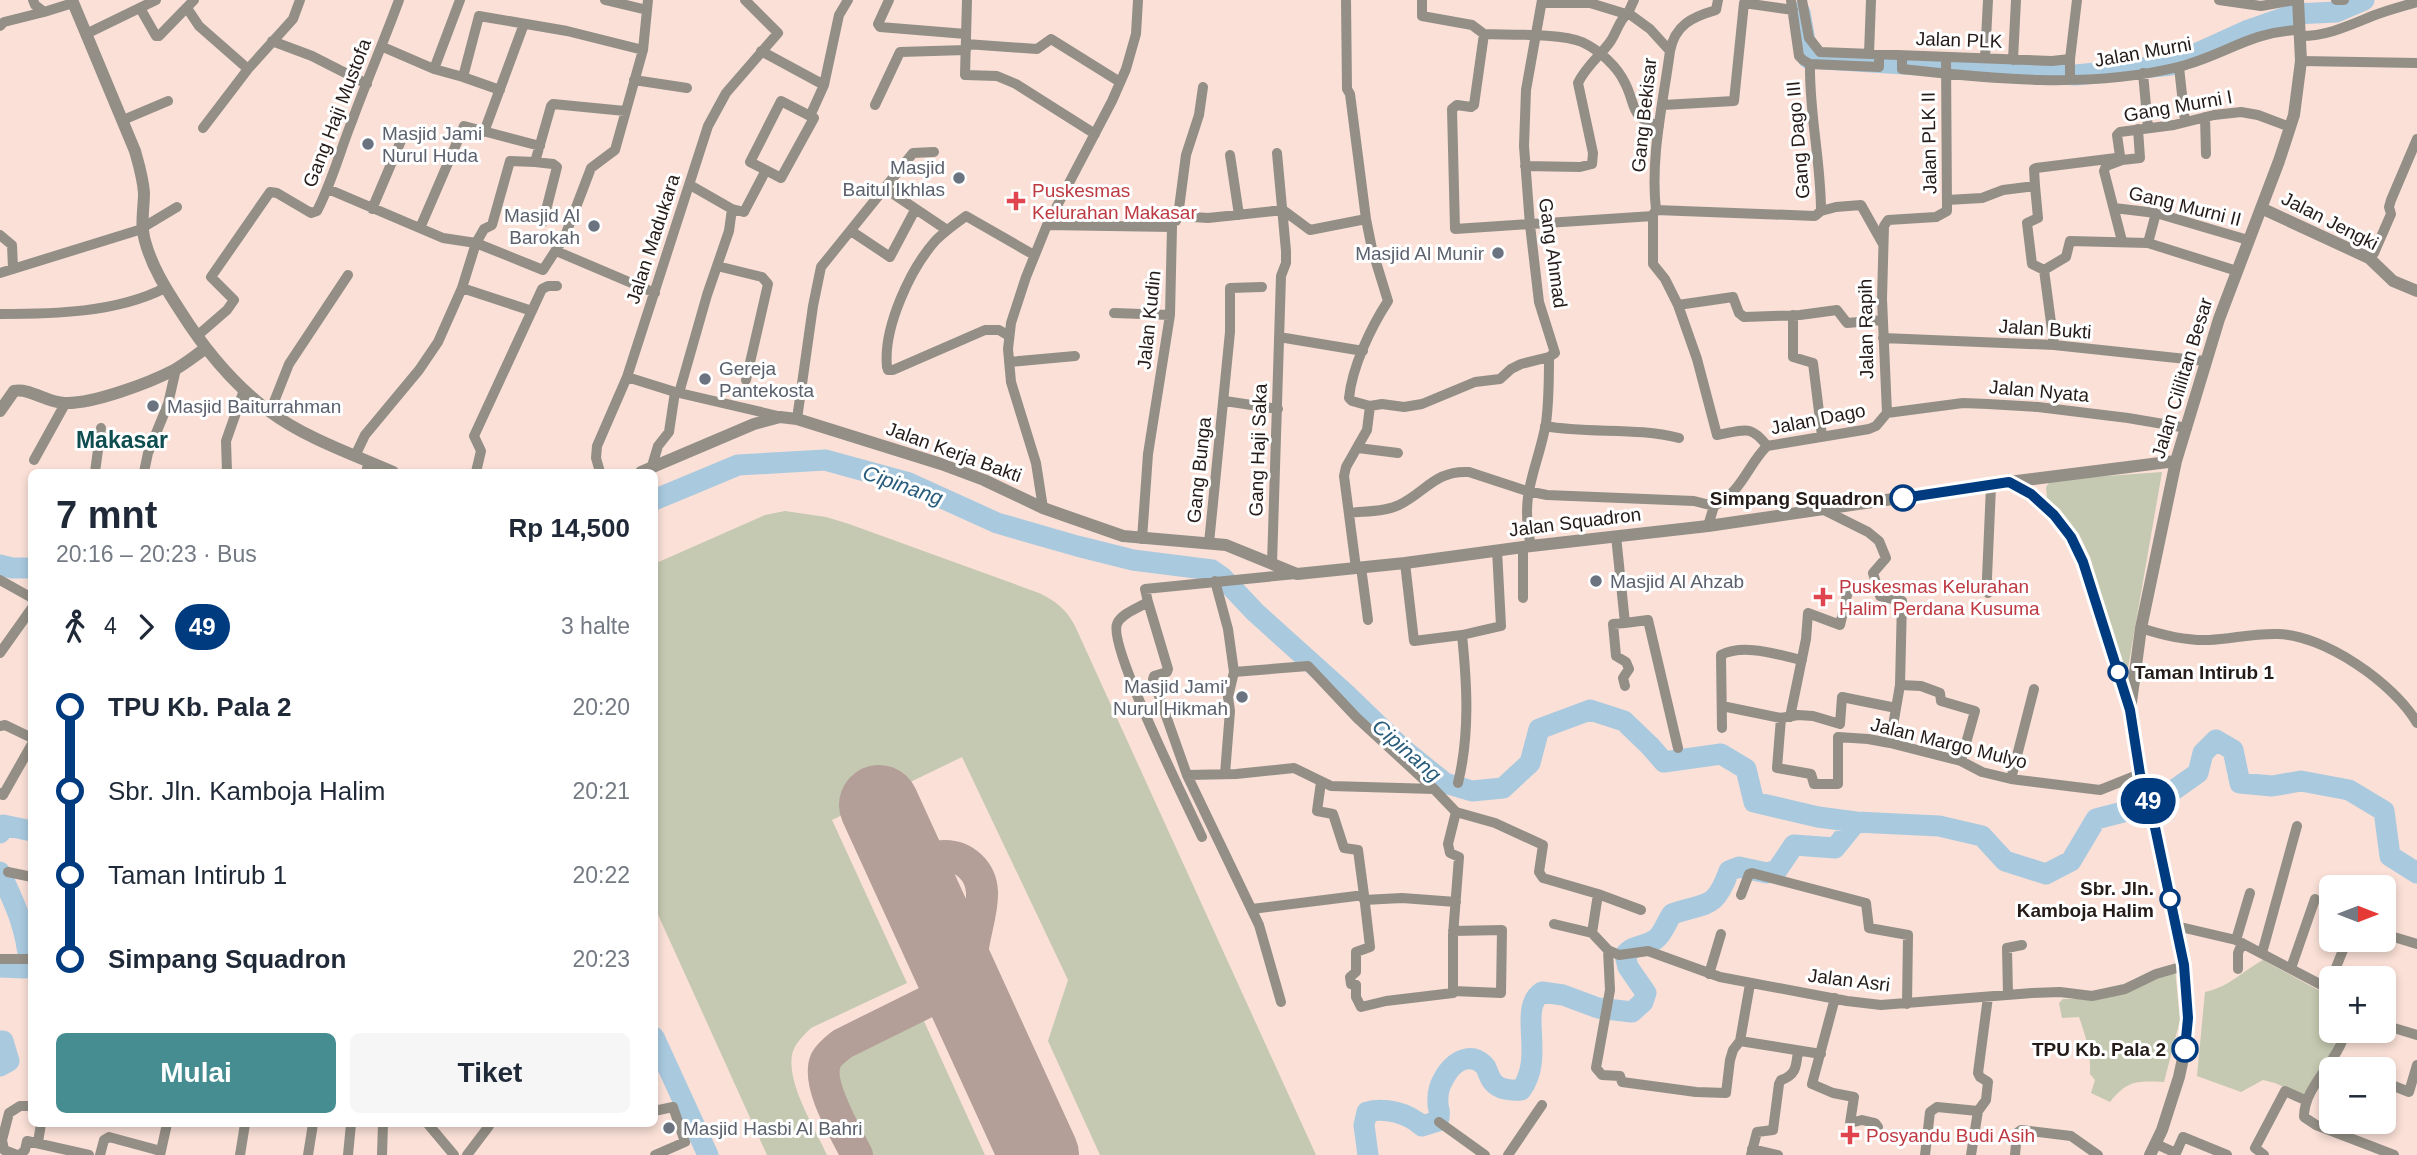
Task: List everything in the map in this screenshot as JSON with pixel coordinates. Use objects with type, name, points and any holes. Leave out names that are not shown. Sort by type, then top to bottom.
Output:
[{"type":"street","points":[[33,0],[44,12]]},
{"type":"street","points":[[86,34],[156,0]]},
{"type":"street","points":[[204,128],[248,69],[293,19],[300,0]]},
{"type":"street","name":"Gang Haji Mustofa","points":[[197,336],[227,310],[234,300],[211,277],[270,192],[277,193],[311,213],[317,211],[328,189],[351,121],[383,47],[399,0]]},
{"type":"street","points":[[434,69],[460,0]]},
{"type":"street","points":[[328,189],[443,238],[476,243],[543,270],[565,236],[591,168],[615,150],[643,50],[647,5],[605,0]]},
{"type":"street","name":"Jalan Madukara","points":[[599,469],[596,458],[597,446],[626,377],[655,293],[702,140],[726,93],[778,33],[745,0]]},
{"type":"street","points":[[810,116],[824,85],[839,15],[848,0]]},
{"type":"street","points":[[890,0],[878,23],[880,27],[966,42],[1037,49],[1051,39],[1120,82]]},
{"type":"street","points":[[967,0],[965,75],[997,76],[1016,84],[1095,134]]},
{"type":"street","points":[[1043,508],[1036,463],[1013,394],[1009,336],[1034,255],[1095,134],[1132,52],[1138,0]]},
{"type":"street","points":[[1346,0],[1347,89],[1350,94],[1366,219],[1388,301],[1363,351],[1349,398],[1370,406],[1382,404],[1404,407],[1422,404],[1475,382],[1500,379],[1521,364],[1549,357]]},
{"type":"street","points":[[1422,0],[1422,16],[1476,27],[1484,34],[1577,40],[1600,54],[1624,80],[1633,108],[1639,117],[1645,122],[1660,126]]},
{"type":"street","points":[[1525,166],[1580,167],[1592,164],[1577,86],[1584,72],[1610,42],[1634,0]]},
{"type":"street","points":[[1802,0],[1800,58],[1877,59],[1871,0]]},
{"type":"street","points":[[1985,58],[1988,0]]},
{"type":"street","points":[[2007,61],[2016,0]]},
{"type":"street","points":[[2070,78],[2077,0]]},
{"type":"street","points":[[2219,0],[2261,6],[2297,2]]},
{"type":"street","points":[[2336,0],[2344,0]]},
{"type":"street","points":[[0,26],[4,22],[44,12],[72,1],[123,120],[142,173],[142,228],[145,242],[165,288],[206,348],[244,390],[270,412],[355,456],[368,467]]},
{"type":"street","points":[[1542,2],[1590,4],[1627,13]]},
{"type":"street","name":"Gang Ahmad","points":[[1523,598],[1527,491],[1545,426],[1549,357],[1555,352],[1539,302],[1525,166],[1526,90],[1542,2]]},
{"type":"street","name":"Jalan Cililitan Besar","points":[[2153,1150],[2179,1077],[2188,1018],[2184,965],[2153,818],[2141,777],[2130,710],[2141,628],[2176,461],[2205,361],[2294,115],[2301,61],[2297,2]]},
{"type":"street","name":"Jalan Murni","points":[[2070,78],[2143,73],[2179,67],[2263,34],[2300,31],[2317,36],[2417,2]]},
{"type":"street","points":[[1663,105],[1734,101],[1744,3],[1792,5],[1809,38],[1815,58]]},
{"type":"street","points":[[140,8],[156,36],[159,36],[190,4],[199,26],[248,69]]},
{"type":"street","points":[[1670,51],[1672,39],[1684,23],[1717,5]]},
{"type":"street","name":"Gang Bekisar","points":[[1627,13],[1650,29],[1670,51],[1655,162],[1653,264],[1665,279],[1678,304],[1697,359],[1717,435],[1750,430],[1756,432],[1767,446]]},
{"type":"street","points":[[463,77],[479,16],[567,31],[643,50]]},
{"type":"street","points":[[484,132],[524,24]]},
{"type":"street","points":[[1484,34],[1474,105],[1457,105],[1452,109],[1454,226],[1458,230],[1654,213],[1815,216],[1821,211]]},
{"type":"street","points":[[272,41],[312,56],[367,84]]},
{"type":"street","points":[[875,105],[900,52],[966,42]]},
{"type":"street","points":[[383,47],[434,69],[500,89]]},
{"type":"street","points":[[761,51],[824,85]]},
{"type":"street","name":"Jalan PLK","points":[[1815,58],[1877,59],[1945,66],[2003,78],[2070,78]]},
{"type":"street","name":"Gang Dago III","points":[[1815,58],[1813,124],[1821,211],[1861,205],[1883,244]]},
{"type":"street","name":"Jalan PLK","points":[[1945,66],[1985,58],[2007,61],[2070,60]]},
{"type":"street","name":"Jalan PLK","points":[[2003,78],[2007,61]]},
{"type":"street","points":[[2301,61],[2417,64]]},
{"type":"street","points":[[1902,62],[1945,66]]},
{"type":"street","name":"Jalan PLK II","points":[[1883,244],[1886,222],[1941,216],[1947,211],[1945,66]]},
{"type":"street","points":[[2179,67],[2185,122]]},
{"type":"street","points":[[2122,241],[2103,176],[2106,166],[2122,160],[2140,158],[2143,73]]},
{"type":"street","points":[[634,80],[687,88]]},
{"type":"street","points":[[1047,225],[1172,227],[1178,216],[1186,155],[1199,115],[1203,87]]},
{"type":"street","points":[[781,101],[810,116],[814,118],[781,178],[750,162],[781,101]]},
{"type":"street","points":[[123,120],[167,102]]},
{"type":"street","points":[[535,162],[553,104],[625,111]]},
{"type":"street","name":"Gang Murni I","points":[[2035,186],[2036,168],[2095,162],[2119,156],[2118,133],[2241,112],[2290,127]]},
{"type":"street","points":[[2205,117],[2206,154]]},
{"type":"street","points":[[419,228],[463,127],[466,125],[540,146]]},
{"type":"street","points":[[372,208],[403,136]]},
{"type":"street","points":[[2369,258],[2374,253],[2391,214],[2391,200],[2417,139]]},
{"type":"street","points":[[797,419],[821,267],[913,153],[934,152]]},
{"type":"street","name":"Gang Haji Saka","points":[[1272,564],[1281,276],[1286,263],[1277,153]]},
{"type":"street","points":[[1230,155],[1239,215]]},
{"type":"street","points":[[355,456],[365,435],[430,356],[462,288],[476,243],[484,229],[492,225],[510,161],[553,164],[556,167],[543,222]]},
{"type":"street","points":[[690,185],[739,213],[746,211],[765,170]]},
{"type":"street","points":[[1947,200],[1982,198],[2003,190],[2035,186],[2038,218],[2027,223],[2032,264],[2044,270]]},
{"type":"street","points":[[886,189],[947,230]]},
{"type":"street","points":[[0,273],[142,228],[177,207]]},
{"type":"street","name":"Gang Murni II","points":[[2114,208],[2156,214],[2248,240]]},
{"type":"street","name":"Jalan Jengki","points":[[2261,208],[2369,258],[2393,281],[2417,291]]},
{"type":"street","points":[[646,469],[669,432],[677,392],[729,230],[732,209]]},
{"type":"street","points":[[851,231],[890,257],[915,210]]},
{"type":"street","points":[[1178,216],[1239,215],[1283,210],[1310,230],[1366,219]]},
{"type":"street","points":[[2148,243],[2156,214]]},
{"type":"street","points":[[1009,336],[999,330],[985,330],[888,370],[888,343],[904,292],[925,254],[947,230],[966,216],[1034,255]]},
{"type":"street","name":"Jalan Kudin","points":[[1142,539],[1148,454],[1170,315],[1172,227]]},
{"type":"street","points":[[0,235],[13,246],[13,268]]},
{"type":"street","points":[[2044,270],[2066,257],[2070,241],[2122,241],[2148,243],[2237,271]]},
{"type":"street","name":"Jalan Rapih","points":[[1883,244],[1882,320],[1887,412]]},
{"type":"street","points":[[556,251],[655,293]]},
{"type":"street","points":[[717,266],[762,277],[768,284],[746,380]]},
{"type":"street","points":[[2044,270],[2054,345]]},
{"type":"street","points":[[270,412],[289,364],[348,275]]},
{"type":"street","points":[[477,469],[481,451],[474,436],[542,289],[557,286]]},
{"type":"street","name":"Gang Bunga","points":[[1209,542],[1230,332],[1230,288],[1262,287]]},
{"type":"street","points":[[0,314],[84,309],[140,298],[165,288]]},
{"type":"street","points":[[462,288],[532,311]]},
{"type":"street","points":[[1678,304],[1733,298],[1738,313],[1742,316],[1793,315],[1837,310],[1847,323],[1882,320]]},
{"type":"street","points":[[1114,313],[1170,315]]},
{"type":"street","points":[[1793,315],[1793,357],[1813,363],[1822,436]]},
{"type":"street","points":[[1279,337],[1363,351]]},
{"type":"street","name":"Jalan Bukti","points":[[1883,338],[2054,345],[2205,361]]},
{"type":"street","points":[[0,411],[13,391],[22,390],[44,400],[65,404],[86,401],[151,381],[176,369],[206,348]]},
{"type":"street","points":[[1009,362],[1075,356]]},
{"type":"street","points":[[145,469],[148,453],[165,413],[176,369]]},
{"type":"street","points":[[626,377],[780,417]]},
{"type":"street","points":[[227,469],[226,441],[244,390]]},
{"type":"street","points":[[1224,401],[1278,409]]},
{"type":"street","name":"Jalan Nyata","points":[[1887,412],[1963,403],[1988,404],[2076,412],[2187,428]]},
{"type":"street","points":[[34,460],[65,404]]},
{"type":"street","points":[[1368,620],[1344,476],[1346,467],[1367,430],[1370,406]]},
{"type":"street","name":"Jalan Dago","points":[[1714,506],[1738,489],[1767,446],[1869,429],[1877,426],[1887,412]]},
{"type":"street","name":"Jalan Kerja Bakti","points":[[646,469],[754,424],[780,417],[797,419],[941,464],[984,480],[1043,508],[1123,536],[1209,542],[1243,550],[1297,574]]},
{"type":"street","points":[[1545,426],[1679,438]]},
{"type":"street","points":[[95,469],[101,428]]},
{"type":"street","points":[[1358,449],[1398,453]]},
{"type":"street","name":"Jalan Squadron","points":[[1148,602],[1145,589],[1405,563],[1707,526],[2009,482],[2176,461]]},
{"type":"street","points":[[1349,513],[1394,507],[1434,480],[1460,471],[1547,495],[1694,502],[1714,506],[1707,526]]},
{"type":"street","points":[[2009,482],[2031,494],[2054,515],[2071,537],[2083,562],[2130,710]]},
{"type":"street","points":[[1988,593],[1991,486]]},
{"type":"street","points":[[1824,510],[1880,541],[1886,558],[1873,573],[1880,596],[1902,601],[1900,685],[1890,743]]},
{"type":"street","points":[[1616,536],[1625,623]]},
{"type":"street","points":[[1405,563],[1414,641],[1462,635],[1501,626],[1497,550]]},
{"type":"street","points":[[0,580],[28,596]]},
{"type":"street","points":[[1217,581],[1234,672],[1227,698],[1230,711],[1225,774]]},
{"type":"street","points":[[1876,584],[1848,591],[1840,625],[1808,613],[1801,660],[1785,717],[1778,768],[1811,774],[1814,785],[1836,785],[1842,698],[1896,708]]},
{"type":"street","points":[[1202,837],[1124,663],[1116,630],[1124,615],[1148,602],[1168,669],[1153,679],[1188,775],[1259,925],[1281,1002]]},
{"type":"street","points":[[0,653],[28,614]]},
{"type":"street","points":[[1625,686],[1623,678],[1629,669],[1626,662],[1616,656],[1613,624],[1648,620],[1678,748]]},
{"type":"street","points":[[2141,628],[2176,637],[2208,640],[2246,634],[2298,637],[2372,674],[2404,703],[2417,723]]},
{"type":"street","points":[[1458,782],[1466,731],[1462,635]]},
{"type":"street","points":[[1722,728],[1721,655],[1745,650],[1801,660]]},
{"type":"street","points":[[1234,672],[1308,666],[1357,718],[1456,812],[1495,823],[1540,843],[1544,849],[1539,875],[1597,898],[1641,910]]},
{"type":"street","points":[[1900,685],[1932,689],[1940,693],[1941,701],[1975,711],[1961,761]]},
{"type":"street","points":[[2011,779],[2034,689]]},
{"type":"street","points":[[1722,706],[1785,717],[1798,715],[1825,718],[1840,724]]},
{"type":"street","points":[[0,726],[5,724],[28,736]]},
{"type":"street","name":"Jalan Margo Mulyo","points":[[1838,737],[1868,738],[1890,743],[1961,761],[1982,772],[2011,779],[2100,790],[2141,777]]},
{"type":"street","points":[[0,793],[4,795],[28,751]]},
{"type":"street","points":[[1188,775],[1294,768],[1331,786],[1434,789]]},
{"type":"street","points":[[1321,782],[1317,811],[1333,814],[1344,848],[1358,850],[1370,947],[1356,952],[1356,972],[1350,976],[1351,984],[1356,985],[1356,997],[1361,1007],[1453,991],[1501,993],[1502,930],[1453,931]]},
{"type":"street","points":[[1453,991],[1453,931],[1459,857],[1450,853],[1448,846],[1456,812]]},
{"type":"street","points":[[2262,953],[2297,827]]},
{"type":"street","points":[[8,872],[28,876]]},
{"type":"street","points":[[1741,895],[1749,874],[1752,873],[1866,903],[1869,928],[1908,935],[1906,1004]]},
{"type":"street","points":[[2238,970],[2239,942],[2250,893]]},
{"type":"street","points":[[1252,909],[1364,897],[1456,902]]},
{"type":"street","points":[[1554,923],[1592,933],[1597,898]]},
{"type":"street","points":[[2291,968],[2315,899]]},
{"type":"street","points":[[2176,926],[2239,942],[2319,983]]},
{"type":"street","name":"Jalan Asri","points":[[1592,933],[1608,950],[1619,955],[1648,951],[1709,974],[1750,984],[1881,1005],[2060,992],[2081,996],[2102,995],[2125,989],[2156,974],[2184,965]]},
{"type":"street","points":[[1709,974],[1721,934]]},
{"type":"street","points":[[2396,938],[2417,944]]},
{"type":"street","points":[[2008,995],[2007,948],[2022,945]]},
{"type":"street","points":[[1608,950],[1611,980],[1597,1052],[1596,1071],[1603,1075],[1620,1076],[1622,1082],[1724,1094],[1727,1091],[1732,1054],[1740,1041],[1750,984]]},
{"type":"street","points":[[0,958],[28,959]]},
{"type":"street","points":[[1971,1155],[1978,1111],[1987,1098],[1988,1082],[1978,1073],[1988,997]]},
{"type":"street","points":[[1835,998],[1812,1084],[1833,1093],[1854,1097],[1850,1123],[1862,1120],[1875,1123],[1878,1127]]},
{"type":"street","points":[[2396,1029],[2417,1035]]},
{"type":"street","points":[[1740,1041],[1821,1054]]},
{"type":"street","points":[[1778,1155],[1751,1152],[1758,1131],[1773,1130],[1780,1083],[1794,1073],[1798,1051]]},
{"type":"street","points":[[2396,1087],[2409,1092],[2417,1065]]},
{"type":"street","points":[[2319,1081],[2307,1101],[2304,1113],[2309,1122],[2394,1155]]},
{"type":"street","points":[[2264,1155],[2255,1148],[2285,1091],[2307,1101]]},
{"type":"street","points":[[1508,1155],[1542,1105]]},
{"type":"street","points":[[28,1106],[20,1106],[9,1113],[2,1147],[18,1155],[25,1150],[27,1141],[38,1142],[89,1155]]},
{"type":"street","points":[[655,1155],[685,1142],[673,1107],[658,1110]]},
{"type":"street","points":[[1925,1155],[1930,1112],[1933,1109],[1937,1107],[1978,1111]]},
{"type":"street","points":[[1439,1122],[1485,1155]]},
{"type":"street","points":[[38,1142],[40,1127]]},
{"type":"street","points":[[100,1155],[104,1140],[109,1137],[160,1153],[166,1127]]},
{"type":"street","points":[[240,1155],[245,1127]]},
{"type":"street","points":[[308,1155],[313,1127]]},
{"type":"street","points":[[348,1155],[351,1127]]},
{"type":"street","points":[[382,1155],[383,1127]]},
{"type":"street","points":[[431,1127],[454,1155]]},
{"type":"street","points":[[467,1155],[488,1127]]},
{"type":"street","points":[[2015,1155],[2017,1133],[2021,1130],[2071,1136],[2098,1155]]},
{"type":"street","points":[[2153,1150],[2176,1153],[2183,1137],[2228,1155]]},
{"type":"green space","points":[[2162,472],[2128,668],[2121,669],[2090,557],[2079,534],[2055,511],[2047,498],[2046,487],[2051,480]]},
{"type":"green space","points":[[785,511],[826,517],[849,524],[1039,593],[1064,610],[1075,626],[1316,1155],[1100,1155],[1048,1041],[1068,980],[962,757],[832,820],[907,983],[811,1028],[799,1040],[792,1055],[794,1079],[803,1106],[827,1155],[767,1155],[658,915],[658,562],[765,515]]},
{"type":"green space","points":[[2263,960],[2319,990],[2319,1043],[2335,1043],[2329,1057],[2319,1057],[2319,1074],[2306,1098],[2263,1080],[2241,1092],[2197,1076],[2205,992],[2229,982]]},
{"type":"green space","points":[[2175,969],[2180,1020],[2164,1082],[2133,1083],[2122,1089],[2110,1102],[2091,1093],[2095,1080],[2090,1074],[2088,1045],[2079,1017],[2062,1018],[2059,1003],[2063,999],[2096,999]]},
{"type":"green space","points":[[918,1008],[985,1155],[857,1155],[831,1104],[823,1074],[826,1062],[834,1052],[861,1033]]},
{"type":"waterway","points":[[1800,12],[1808,58],[2076,75],[2171,65],[2246,31],[2295,14],[2336,12],[2364,0]]},
{"type":"waterway","name":"Cipinang","points":[[658,498],[738,465],[825,460],[909,483],[997,523],[1077,546],[1133,560],[1212,570],[1404,750],[1445,783],[1472,791],[1503,788],[1530,763],[1539,729],[1590,710],[1624,721],[1664,762],[1721,754],[1746,769],[1754,802],[1818,817],[1856,822],[1939,826],[1982,836],[2005,861],[2046,874],[2071,861],[2096,819],[2154,804],[2198,773],[2203,753],[2216,740],[2233,750],[2240,783],[2272,786],[2301,781],[2349,790],[2384,811],[2390,856],[2417,873]]},
{"type":"waterway","name":"Cipinang","points":[[0,565],[28,568]]},
{"type":"waterway","points":[[1368,1155],[1364,1125],[1367,1112],[1396,1112],[1422,1126],[1438,1121],[1441,1084],[1450,1069],[1459,1062],[1469,1059],[1479,1061],[1487,1068],[1491,1080],[1498,1086],[1521,1090],[1531,1063],[1532,1010],[1535,1000],[1542,992],[1563,995],[1598,1008],[1632,1012],[1643,1002],[1646,993],[1628,967],[1625,955],[1632,949],[1656,939],[1672,914],[1714,899],[1729,871],[1739,867],[1767,873],[1777,870],[1794,845],[1835,848],[1856,822]]},
{"type":"waterway","name":"Cipinang","points":[[0,833],[3,825],[28,830]]},
{"type":"waterway","name":"Cipinang","points":[[0,872],[15,905],[28,950]]},
{"type":"waterway","name":"Cipinang","points":[[0,967],[24,968],[28,964]]},
{"type":"waterway","name":"Cipinang","points":[[0,1041],[3,1041],[9,1061],[0,1066]]},
{"type":"waterway","name":"Cipinang","points":[[658,1046],[708,1155]]},
{"type":"taxiway","points":[[947,955],[920,930],[906,910],[903,900],[903,888],[914,867],[937,856],[951,856],[964,861],[975,871],[981,884],[981,908],[973,948],[972,975],[982,1031]]},
{"type":"taxiway","points":[[857,1155],[828,1094],[824,1070],[827,1058],[842,1044],[961,985]]},
{"type":"runway","points":[[879,805],[1039,1155]]},
{"type":"bus line","name":"49","points":[[1903,498],[2009,482],[2031,494],[2054,515],[2071,537],[2083,562],[2130,710],[2140,774],[2153,818],[2184,965],[2188,1018],[2185,1049]]},
{"type":"place","name":"Masjid Jami Nurul Huda","points":[[368,144]]},
{"type":"place","name":"Masjid Baitul Ikhlas","points":[[959,178]]},
{"type":"place","name":"Puskesmas Kelurahan Makasar","points":[[1016,201]]},
{"type":"place","name":"Masjid Al Barokah","points":[[594,226]]},
{"type":"place","name":"Masjid Al Munir","points":[[1498,253]]},
{"type":"place","name":"Gereja Pantekosta","points":[[705,379]]},
{"type":"place","name":"Masjid Baiturrahman","points":[[153,406]]},
{"type":"place","name":"Simpang Squadron","points":[[1903,498]]},
{"type":"place","name":"Masjid Al Ahzab","points":[[1596,581]]},
{"type":"place","name":"Puskesmas Kelurahan Halim Perdana Kusuma","points":[[1823,597]]},
{"type":"place","name":"Taman Intirub 1","points":[[2118,672]]},
{"type":"place","name":"Masjid Jami' Nurul Hikmah","points":[[1242,697]]},
{"type":"place","name":"Sbr. Jln. Kamboja Halim","points":[[2170,899]]},
{"type":"place","name":"TPU Kb. Pala 2","points":[[2185,1049]]},
{"type":"place","name":"Masjid Hasbi Al Bahri","points":[[669,1128]]},
{"type":"place","name":"Posyandu Budi Asih","points":[[1850,1135]]},
{"type":"district","name":"Makasar","points":[[122,440]]}]
